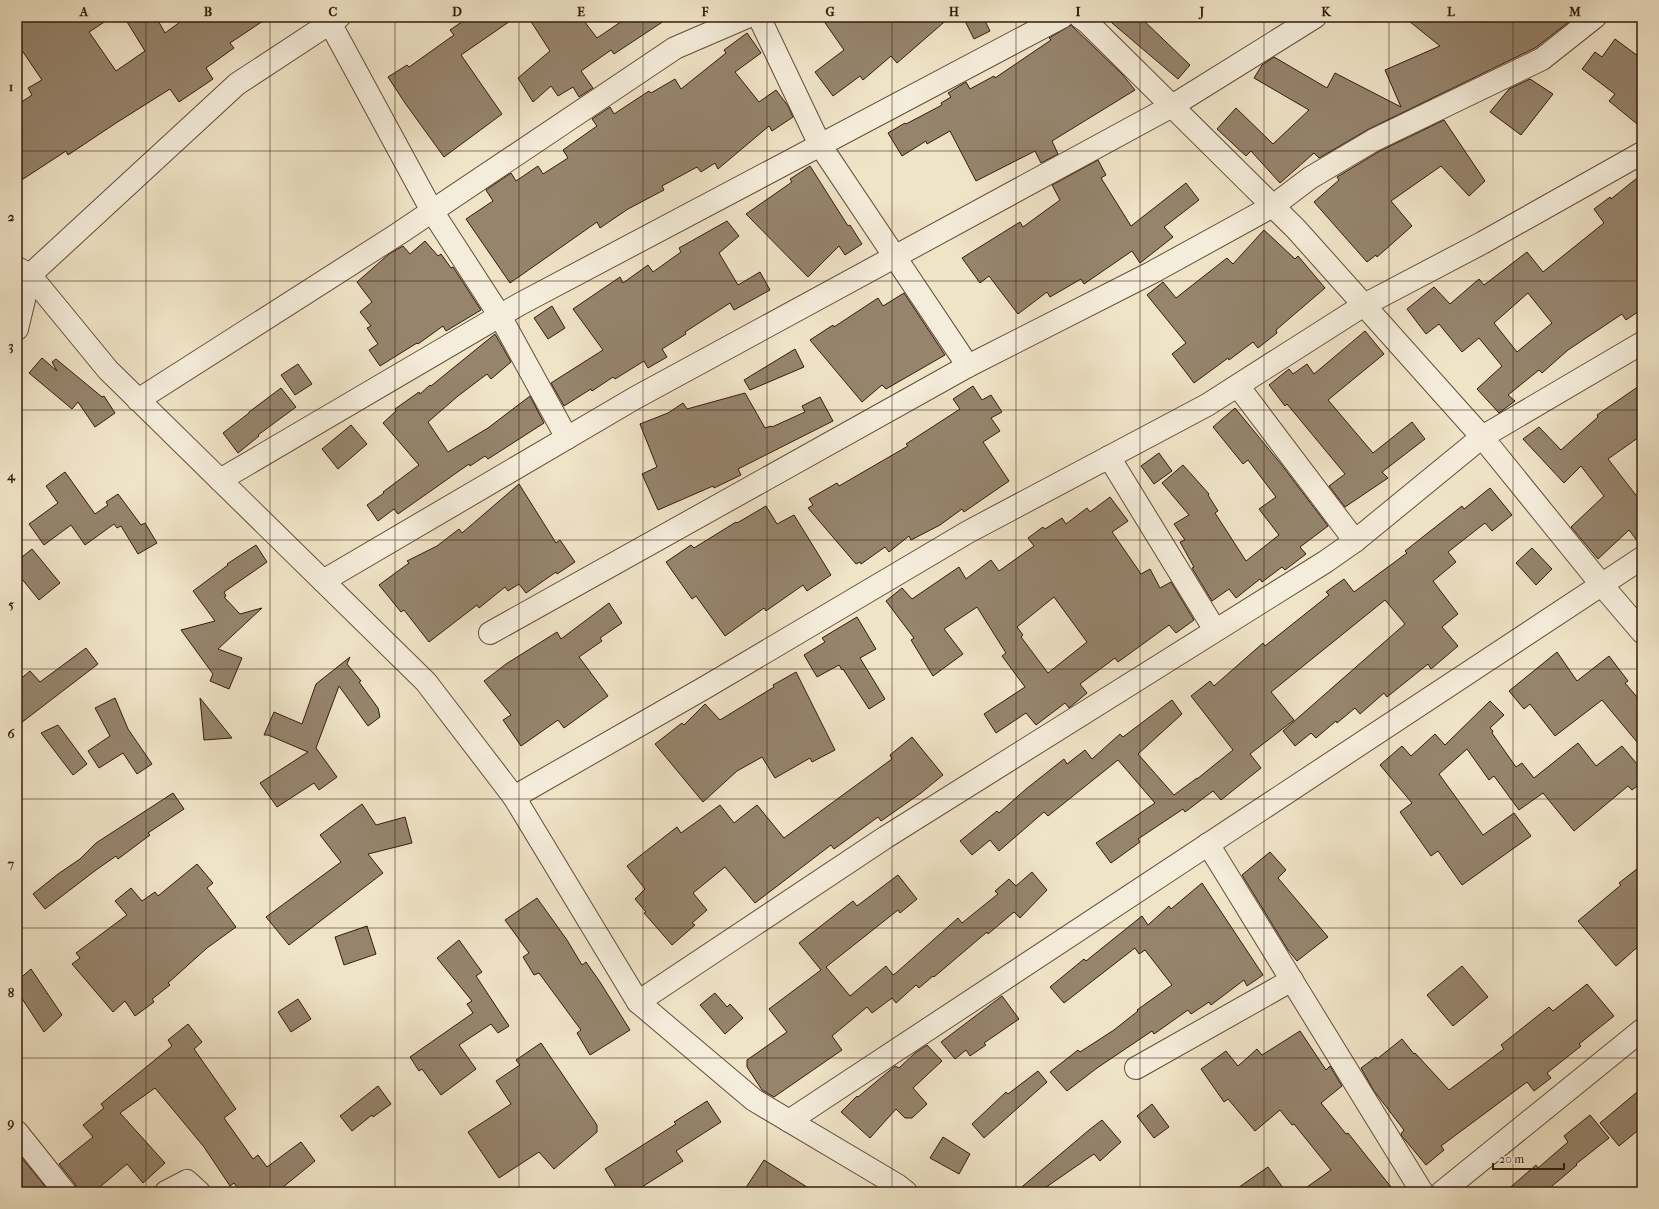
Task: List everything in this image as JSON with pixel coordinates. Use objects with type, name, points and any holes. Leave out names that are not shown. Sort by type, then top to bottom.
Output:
[{"type":"street","points":[[138,400],[432,211],[675,48],[747,17]]},
{"type":"street","points":[[759,17],[820,145],[968,366]]},
{"type":"street","points":[[220,480],[500,316],[1062,17]]},
{"type":"street","points":[[1080,17],[1087,22],[1296,229],[1482,437],[1601,584],[1642,632]]},
{"type":"street","points":[[323,581],[635,398],[1172,106],[1315,17]]},
{"type":"street","points":[[490,633],[968,366],[1151,272],[1273,206],[1310,178],[1374,140],[1542,59],[1595,17]]},
{"type":"street","points":[[17,329],[24,272],[237,84],[334,20],[432,211],[500,316],[567,438]]},
{"type":"street","points":[[514,797],[706,687],[968,532],[1207,405],[1364,305],[1482,244],[1642,153]]},
{"type":"street","points":[[24,272],[108,370],[426,682],[514,797],[638,1002],[754,1100],[906,1192]]},
{"type":"street","points":[[638,1002],[886,837],[1355,541],[1482,437],[1642,343]]},
{"type":"street","points":[[1238,386],[1355,541]]},
{"type":"street","points":[[1109,457],[1215,630]]},
{"type":"street","points":[[789,1121],[1642,558]]},
{"type":"street","points":[[1208,844],[1422,1192]]},
{"type":"street","points":[[1136,1068],[1292,980]]},
{"type":"street","points":[[1442,1192],[1642,1030]]},
{"type":"street","points":[[17,1132],[65,1192]]},
{"type":"street","points":[[166,1192],[187,1181],[199,1192]]},
{"type":"building","points":[[17,17],[112,17],[89,32],[116,71],[145,51],[124,17],[156,17],[165,33],[187,17],[269,17],[230,43],[234,48],[206,68],[213,79],[179,102],[170,89],[68,155],[66,151],[17,183],[17,105],[32,95],[28,88],[42,80],[17,43]]},
{"type":"building","points":[[469,17],[516,17],[461,55],[502,114],[444,157],[388,77],[407,65],[409,67],[454,35],[450,30]]},
{"type":"building","points":[[528,17],[581,17],[597,38],[628,17],[670,17],[614,54],[611,50],[581,71],[593,88],[579,97],[573,87],[558,96],[551,86],[533,102],[518,78],[550,51]]},
{"type":"building","points":[[821,17],[950,17],[897,63],[891,56],[863,80],[860,76],[833,96],[815,72],[844,50]]},
{"type":"building","points":[[963,17],[983,17],[990,31],[974,39]]},
{"type":"building","points":[[1105,17],[1140,17],[1190,65],[1178,79]]},
{"type":"building","points":[[1404,17],[1575,17],[1535,48],[1369,129],[1319,158],[1314,153],[1280,183],[1251,151],[1246,156],[1217,129],[1236,108],[1273,144],[1309,110],[1254,78],[1262,65],[1274,57],[1327,88],[1335,73],[1401,107],[1385,70],[1440,46]]},
{"type":"building","points":[[1071,25],[1122,74],[1135,90],[1052,141],[1058,154],[1041,163],[1035,151],[976,181],[950,131],[927,144],[926,141],[902,156],[888,133],[942,105],[941,103],[951,97],[948,93],[966,82],[970,89],[994,76],[995,78],[1051,40],[1049,38]]},
{"type":"building","points":[[747,33],[761,53],[735,72],[759,102],[776,90],[788,106],[793,117],[772,131],[769,126],[718,169],[715,163],[701,172],[697,167],[662,186],[664,190],[628,209],[600,228],[597,222],[510,283],[466,219],[493,201],[486,190],[511,173],[516,181],[538,166],[543,174],[568,158],[563,150],[597,126],[592,119],[610,107],[614,114],[649,91],[651,93],[675,79],[681,89],[726,53],[724,50]]},
{"type":"building","points":[[1615,39],[1642,59],[1642,128],[1609,101],[1615,94],[1582,69],[1595,52],[1602,57]]},
{"type":"building","points":[[1530,79],[1553,94],[1521,135],[1490,112],[1509,89]]},
{"type":"building","points":[[1444,120],[1485,181],[1469,196],[1441,166],[1391,201],[1412,226],[1377,257],[1376,255],[1367,262],[1314,202],[1339,180],[1337,177],[1380,151]]},
{"type":"building","points":[[1098,160],[1106,175],[1101,178],[1131,226],[1186,183],[1199,200],[1164,227],[1173,237],[1140,263],[1132,251],[1084,284],[1081,279],[1050,297],[1047,292],[1018,314],[989,276],[980,283],[962,258],[1020,222],[1023,227],[1060,200],[1052,185]]},
{"type":"building","points":[[810,166],[848,226],[850,225],[862,244],[845,255],[839,246],[808,277],[746,214],[792,182],[790,179]]},
{"type":"building","points":[[1642,174],[1642,309],[1626,320],[1622,314],[1568,350],[1542,373],[1539,370],[1508,395],[1515,401],[1499,413],[1477,389],[1502,366],[1479,338],[1462,352],[1439,324],[1426,334],[1407,309],[1434,287],[1450,304],[1479,279],[1484,285],[1527,252],[1543,272],[1604,223],[1594,209],[1610,197],[1611,199]],"holes":[[[1528,293],[1552,323],[1517,352],[1494,323]]]},
{"type":"building","points":[[727,221],[739,236],[719,253],[738,285],[760,272],[770,290],[734,310],[730,303],[662,349],[667,357],[648,368],[644,361],[615,379],[613,377],[592,391],[591,389],[564,406],[551,383],[603,350],[573,309],[620,277],[623,283],[648,265],[653,272],[681,252],[679,248]]},
{"type":"building","points":[[1264,230],[1295,259],[1298,256],[1325,288],[1276,330],[1277,333],[1258,348],[1253,342],[1194,383],[1172,354],[1186,343],[1147,295],[1163,282],[1176,298],[1227,258],[1233,264]]},
{"type":"building","points":[[425,241],[438,256],[441,254],[451,268],[453,267],[481,310],[446,331],[443,326],[418,344],[417,343],[380,366],[369,350],[378,344],[367,328],[371,326],[360,312],[372,302],[357,282],[389,254],[403,246],[410,254]]},
{"type":"building","points":[[904,293],[945,355],[886,389],[882,385],[862,402],[810,340],[833,325],[834,327],[878,298],[883,306]]},
{"type":"building","points":[[552,306],[565,328],[548,339],[534,318]]},
{"type":"building","points":[[1365,331],[1384,354],[1328,400],[1373,453],[1412,422],[1425,439],[1382,472],[1388,478],[1345,507],[1329,486],[1345,474],[1287,404],[1285,406],[1269,385],[1289,369],[1293,374],[1307,364],[1314,374]]},
{"type":"building","points":[[495,334],[511,362],[491,379],[487,374],[458,396],[428,422],[448,452],[488,428],[530,396],[544,423],[488,459],[485,456],[470,466],[469,464],[398,514],[394,509],[378,521],[367,505],[419,465],[383,423],[396,411],[395,409],[419,392],[420,394],[430,385],[431,386]]},
{"type":"building","points":[[795,349],[804,367],[750,390],[744,380]]},
{"type":"building","points":[[42,358],[57,371],[52,362],[56,359],[102,397],[104,396],[115,413],[95,427],[78,402],[72,409],[29,373]]},
{"type":"building","points":[[298,364],[312,384],[295,395],[281,375]]},
{"type":"building","points":[[1642,384],[1642,435],[1608,459],[1642,503],[1642,546],[1629,530],[1598,559],[1571,527],[1604,496],[1581,466],[1564,483],[1523,439],[1539,427],[1561,450],[1598,417],[1597,415]]},
{"type":"building","points":[[973,386],[982,400],[991,395],[1002,412],[991,418],[1000,431],[983,442],[1009,481],[964,512],[962,509],[940,525],[911,540],[909,536],[889,552],[885,547],[861,564],[860,562],[856,564],[808,508],[813,505],[809,499],[837,483],[839,486],[908,446],[906,444],[960,409],[953,399]]},
{"type":"building","points":[[281,388],[296,407],[258,435],[259,436],[238,453],[223,433]]},
{"type":"building","points":[[745,393],[765,428],[772,427],[805,412],[802,406],[820,397],[833,421],[738,469],[741,475],[714,488],[713,486],[658,510],[642,474],[657,467],[640,424],[668,413],[683,403],[687,409]]},
{"type":"building","points":[[1235,408],[1281,464],[1328,526],[1300,547],[1306,554],[1285,570],[1282,567],[1262,582],[1260,579],[1236,598],[1229,589],[1212,601],[1192,568],[1194,567],[1180,542],[1185,540],[1174,524],[1189,515],[1162,483],[1183,465],[1209,494],[1208,495],[1218,511],[1215,513],[1246,561],[1279,535],[1259,509],[1276,497],[1248,460],[1243,464],[1213,427]]},
{"type":"building","points":[[351,425],[367,444],[338,469],[322,449]]},
{"type":"building","points":[[1159,453],[1172,471],[1154,484],[1141,466]]},
{"type":"building","points":[[65,472],[95,514],[108,505],[106,502],[118,494],[141,525],[145,523],[157,543],[138,554],[121,526],[117,528],[114,524],[85,545],[71,525],[44,545],[29,524],[58,503],[46,486]]},
{"type":"building","points":[[519,484],[556,543],[560,540],[575,562],[557,574],[556,572],[526,593],[519,584],[508,591],[505,587],[479,608],[477,605],[429,642],[404,610],[401,612],[379,585],[409,563],[407,561],[437,546],[459,529],[462,533]]},
{"type":"building","points":[[1490,488],[1512,515],[1492,531],[1485,523],[1448,552],[1456,562],[1433,581],[1458,614],[1442,627],[1458,646],[1431,669],[1428,664],[1387,697],[1384,693],[1360,714],[1355,708],[1337,723],[1336,721],[1316,738],[1311,733],[1295,746],[1283,731],[1405,624],[1385,600],[1271,692],[1294,720],[1250,754],[1261,768],[1221,800],[1213,791],[1185,812],[1183,809],[1138,839],[1140,842],[1111,863],[1096,843],[1155,803],[1118,760],[1048,816],[1044,812],[999,851],[990,840],[972,855],[960,841],[997,811],[999,813],[1026,789],[1064,759],[1067,764],[1085,750],[1092,759],[1120,734],[1123,737],[1172,700],[1182,714],[1138,754],[1174,795],[1197,779],[1233,750],[1191,696],[1210,681],[1214,686],[1263,643],[1265,646],[1329,595],[1326,592],[1344,579],[1354,592],[1407,553],[1405,551],[1462,506],[1464,509]]},
{"type":"building","points":[[1110,497],[1128,521],[1112,532],[1141,574],[1150,569],[1160,588],[1171,582],[1194,620],[1176,633],[1169,625],[1118,662],[1115,658],[1080,684],[1087,693],[1069,708],[1065,703],[1036,725],[1026,713],[996,733],[984,714],[1025,687],[1002,656],[1006,653],[977,607],[944,629],[963,654],[933,676],[911,640],[914,638],[886,601],[902,588],[912,599],[959,567],[966,579],[991,560],[999,571],[1034,546],[1028,538],[1043,527],[1045,529],[1062,518],[1066,524],[1087,508],[1090,512]],"holes":[[[1054,597],[1087,642],[1048,673],[1021,637],[1023,635],[1017,627]]]},
{"type":"building","points":[[766,506],[777,524],[794,515],[831,575],[807,591],[803,585],[766,611],[764,608],[725,636],[696,596],[692,599],[666,562],[691,545],[694,548],[736,522],[737,523]]},
{"type":"building","points":[[256,545],[267,562],[224,592],[226,596],[224,597],[240,614],[262,608],[218,649],[242,658],[229,689],[210,681],[213,674],[181,630],[215,621],[193,591],[228,565],[227,564]]},
{"type":"building","points":[[1532,548],[1552,569],[1536,585],[1516,563]]},
{"type":"building","points":[[32,549],[60,583],[39,600],[17,573],[17,561]]},
{"type":"building","points":[[609,603],[622,623],[600,638],[602,641],[579,657],[608,696],[564,728],[558,720],[521,746],[503,720],[511,715],[484,681],[506,664],[557,632],[561,639]]},
{"type":"building","points":[[857,617],[876,649],[860,658],[885,699],[869,709],[839,665],[817,677],[804,655],[825,642],[822,638]]},
{"type":"building","points":[[86,648],[98,664],[17,726],[17,682],[30,671],[40,682]]},
{"type":"building","points":[[1557,652],[1577,681],[1609,656],[1628,681],[1625,683],[1642,703],[1642,748],[1602,700],[1555,736],[1530,704],[1524,709],[1509,691]]},
{"type":"building","points":[[350,657],[347,664],[361,681],[359,682],[378,708],[380,717],[368,726],[339,686],[316,748],[337,777],[319,790],[314,783],[277,807],[260,783],[308,752],[268,735],[264,735],[274,712],[302,724],[316,684]]},
{"type":"building","points":[[796,672],[835,750],[812,762],[810,758],[775,778],[762,757],[737,771],[703,802],[655,744],[682,723],[684,725],[705,704],[720,720],[774,687],[773,685]]},
{"type":"building","points":[[115,698],[128,729],[152,764],[137,774],[123,753],[99,768],[88,751],[110,736],[95,708]]},
{"type":"building","points":[[200,698],[232,738],[204,740]]},
{"type":"building","points":[[1490,701],[1504,715],[1490,728],[1493,731],[1492,733],[1516,767],[1522,763],[1534,778],[1578,743],[1596,766],[1622,746],[1642,770],[1642,782],[1632,790],[1628,786],[1574,831],[1543,793],[1519,810],[1494,776],[1489,780],[1467,749],[1439,774],[1483,835],[1514,813],[1531,836],[1462,885],[1438,851],[1431,856],[1400,812],[1412,803],[1380,765],[1402,746],[1411,756],[1435,734],[1445,745]]},
{"type":"building","points":[[58,725],[87,764],[73,775],[41,733]]},
{"type":"building","points":[[912,737],[943,775],[921,793],[881,821],[878,817],[834,849],[831,845],[755,903],[725,867],[693,893],[707,910],[692,923],[695,925],[672,945],[644,913],[646,912],[635,899],[645,889],[627,866],[677,827],[681,833],[720,805],[734,823],[757,805],[784,838],[892,759],[890,755]]},
{"type":"building","points":[[173,793],[184,809],[148,833],[150,835],[118,859],[116,856],[45,909],[33,894],[80,859],[96,843]]},
{"type":"building","points":[[362,804],[376,825],[405,817],[412,843],[368,854],[383,873],[289,945],[266,917],[341,862],[320,835]]},
{"type":"building","points":[[1270,852],[1286,870],[1278,878],[1328,937],[1297,961],[1288,950],[1242,875]]},
{"type":"building","points":[[197,864],[213,883],[207,888],[236,927],[207,948],[168,983],[170,985],[152,999],[154,1002],[135,1016],[125,1001],[113,1012],[72,964],[80,958],[76,953],[127,915],[115,901],[131,888],[142,901],[155,892],[158,896]]},
{"type":"building","points":[[1642,865],[1642,943],[1616,966],[1578,921],[1621,885],[1619,883]]},
{"type":"building","points":[[1032,872],[1047,890],[1020,918],[1014,912],[988,934],[987,932],[934,977],[933,976],[919,988],[916,985],[896,1003],[892,998],[872,1013],[867,1007],[832,1036],[842,1050],[774,1097],[762,1090],[747,1067],[747,1060],[787,1032],[769,1009],[821,970],[799,943],[853,901],[857,906],[898,875],[917,899],[900,913],[898,910],[826,967],[850,996],[886,966],[893,975],[896,973],[958,918],[962,923],[998,894],[995,891],[1009,879],[1016,886]]},
{"type":"building","points":[[1202,883],[1263,975],[1247,986],[1244,980],[1211,1005],[1209,1002],[1191,1014],[1188,1010],[1154,1034],[1152,1031],[1097,1068],[1067,1091],[1050,1072],[1078,1050],[1080,1052],[1114,1030],[1138,1011],[1137,1010],[1172,985],[1145,950],[1139,954],[1135,948],[1064,1003],[1050,987],[1084,959],[1086,961],[1142,916],[1148,925],[1169,906],[1171,909]]},
{"type":"building","points":[[537,898],[567,940],[582,965],[586,962],[630,1030],[590,1055],[577,1033],[581,1030],[539,973],[534,975],[523,957],[529,953],[505,920]]},
{"type":"building","points":[[367,926],[376,954],[344,965],[335,937]]},
{"type":"building","points":[[459,940],[482,972],[476,976],[509,1026],[498,1033],[491,1024],[459,1045],[476,1069],[441,1095],[422,1069],[419,1071],[410,1057],[473,1013],[467,1004],[472,1001],[437,958]]},
{"type":"building","points":[[1462,966],[1488,997],[1453,1026],[1427,995]]},
{"type":"building","points":[[31,969],[62,1015],[44,1032],[17,991],[17,981]]},
{"type":"building","points":[[1587,984],[1614,1016],[1579,1044],[1581,1046],[1547,1073],[1551,1078],[1534,1091],[1527,1082],[1441,1146],[1444,1150],[1426,1165],[1401,1135],[1404,1130],[1374,1091],[1361,1068],[1376,1057],[1377,1059],[1402,1039],[1414,1054],[1415,1053],[1449,1090],[1504,1049],[1501,1045],[1549,1007],[1553,1011]]},
{"type":"building","points":[[715,993],[727,1007],[730,1004],[743,1018],[725,1034],[700,1005]]},
{"type":"building","points":[[1002,996],[1019,1019],[984,1043],[986,1045],[970,1056],[966,1050],[955,1059],[941,1042]]},
{"type":"building","points":[[298,999],[311,1019],[291,1032],[278,1012]]},
{"type":"building","points":[[188,1024],[202,1042],[194,1049],[236,1109],[224,1118],[253,1159],[258,1155],[267,1167],[301,1142],[315,1161],[277,1192],[241,1192],[234,1183],[230,1186],[204,1147],[155,1088],[120,1113],[165,1163],[143,1183],[127,1164],[94,1192],[77,1192],[75,1184],[59,1164],[93,1137],[83,1125],[104,1108],[101,1104],[172,1046],[168,1040]]},
{"type":"building","points":[[1300,1031],[1326,1070],[1330,1066],[1342,1086],[1321,1103],[1346,1134],[1348,1133],[1395,1192],[1300,1192],[1331,1170],[1294,1124],[1292,1125],[1280,1110],[1255,1131],[1228,1099],[1224,1102],[1201,1069],[1226,1051],[1238,1066],[1257,1049],[1262,1055]]},
{"type":"building","points":[[541,1043],[597,1125],[597,1132],[554,1169],[539,1152],[499,1178],[468,1132],[511,1104],[496,1081],[520,1065],[516,1060]]},
{"type":"building","points":[[927,1045],[942,1061],[913,1088],[927,1104],[912,1118],[905,1118],[896,1109],[870,1138],[841,1112],[857,1096],[858,1097],[895,1066],[899,1068],[915,1053]]},
{"type":"building","points":[[1038,1071],[1047,1082],[984,1138],[972,1124],[1006,1092],[1008,1094]]},
{"type":"building","points":[[378,1086],[391,1104],[373,1117],[372,1115],[352,1131],[340,1116]]},
{"type":"building","points":[[1642,1088],[1642,1127],[1619,1146],[1600,1123]]},
{"type":"building","points":[[707,1101],[721,1122],[676,1151],[683,1161],[634,1192],[619,1192],[605,1169],[676,1124],[674,1122]]},
{"type":"building","points":[[1152,1104],[1169,1127],[1154,1138],[1137,1116]]},
{"type":"building","points":[[1590,1115],[1609,1138],[1576,1164],[1577,1165],[1545,1192],[1505,1192],[1536,1165],[1538,1168],[1568,1142],[1564,1136]]},
{"type":"building","points":[[1102,1120],[1121,1142],[1100,1161],[1094,1154],[1039,1192],[1017,1191],[1089,1130]]},
{"type":"building","points":[[943,1137],[970,1154],[959,1174],[930,1158]]},
{"type":"building","points":[[17,1152],[40,1180],[49,1192],[17,1192]]},
{"type":"building","points":[[764,1160],[815,1192],[743,1192]]},
{"type":"building","points":[[1268,1167],[1286,1192],[1232,1192]]}]
